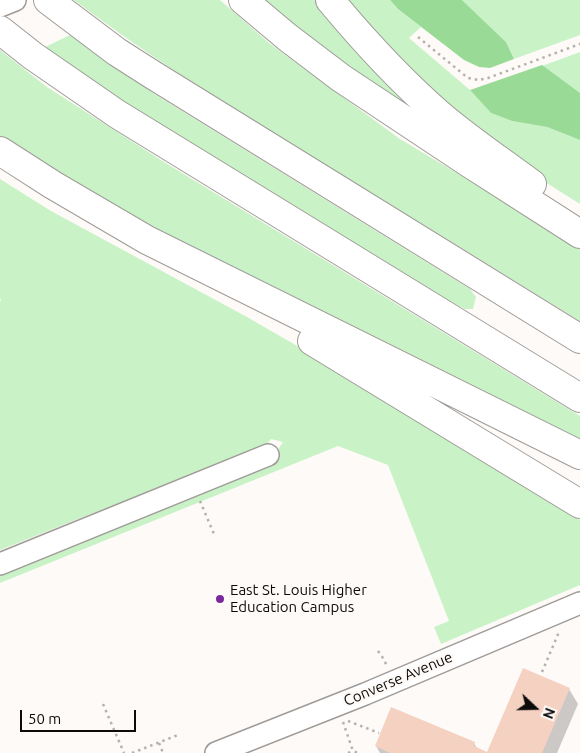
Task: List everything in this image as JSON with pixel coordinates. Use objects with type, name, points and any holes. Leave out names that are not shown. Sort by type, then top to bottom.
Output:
[{"type":"highway","points":[[48,0],[90,32],[154,75],[580,339]]},
{"type":"highway","points":[[243,0],[287,37],[341,78],[517,184],[547,195],[563,211],[579,233]]},
{"type":"highway","points":[[330,0],[387,65],[517,184]]},
{"type":"highway","points":[[0,30],[32,56],[125,119],[580,398]]},
{"type":"highway","points":[[0,151],[53,185],[147,240],[580,455]]},
{"type":"highway","points":[[0,171],[91,223],[147,240]]},
{"type":"highway","points":[[246,290],[283,323],[580,504]]},
{"type":"street","points":[[0,6],[15,0]]},
{"type":"street","points":[[0,564],[268,455]]},
{"type":"street","name":"Converse Avenue","points":[[216,753],[365,694],[580,603]]},
{"type":"path","points":[[418,37],[468,78],[479,80],[580,44]]},
{"type":"path","points":[[200,502],[214,534]]},
{"type":"path","points":[[542,672],[562,626]]},
{"type":"path","points":[[103,704],[124,753]]},
{"type":"path","points":[[342,718],[379,733]]},
{"type":"path","points":[[132,753],[178,735]]},
{"type":"path","points":[[159,743],[163,753]]},
{"type":"path","points":[[348,753],[353,751]]},
{"type":"green space","points":[[74,0],[220,0],[269,43],[400,139],[580,249],[580,321],[227,104],[134,43]]},
{"type":"green space","points":[[255,0],[315,0],[430,121],[428,125]]},
{"type":"green space","points":[[341,0],[390,0],[398,9],[421,27],[409,38],[470,90],[491,113],[512,121],[547,127],[580,140],[580,204],[529,172],[425,90]]},
{"type":"green space","points":[[390,0],[462,0],[506,42],[514,59],[490,68],[479,67],[464,60],[398,9]]},
{"type":"green space","points":[[462,0],[580,0],[580,35],[514,59],[506,42]]},
{"type":"green space","points":[[70,35],[156,95],[470,289],[476,297],[473,309],[465,309],[440,296],[139,114],[45,47]]},
{"type":"green space","points":[[0,50],[47,87],[164,162],[580,416],[580,439],[243,274],[117,208],[0,136]]},
{"type":"green space","points":[[580,52],[580,93],[542,66]]},
{"type":"green space","points":[[542,65],[580,93],[580,140],[547,127],[512,121],[491,113],[470,90]]},
{"type":"green space","points":[[0,179],[51,211],[247,317],[351,377],[504,470],[580,520],[580,585],[441,644],[434,627],[449,621],[388,465],[338,446],[0,583],[0,570],[273,457],[283,442],[271,439],[262,451],[88,515],[0,550]]},
{"type":"building","points":[[523,668],[570,688],[542,753],[390,753],[375,746],[391,707],[475,742],[474,746],[487,752]]},
{"type":"place","name":"East St. Louis Higher Education Campus","points":[[220,599]]}]
